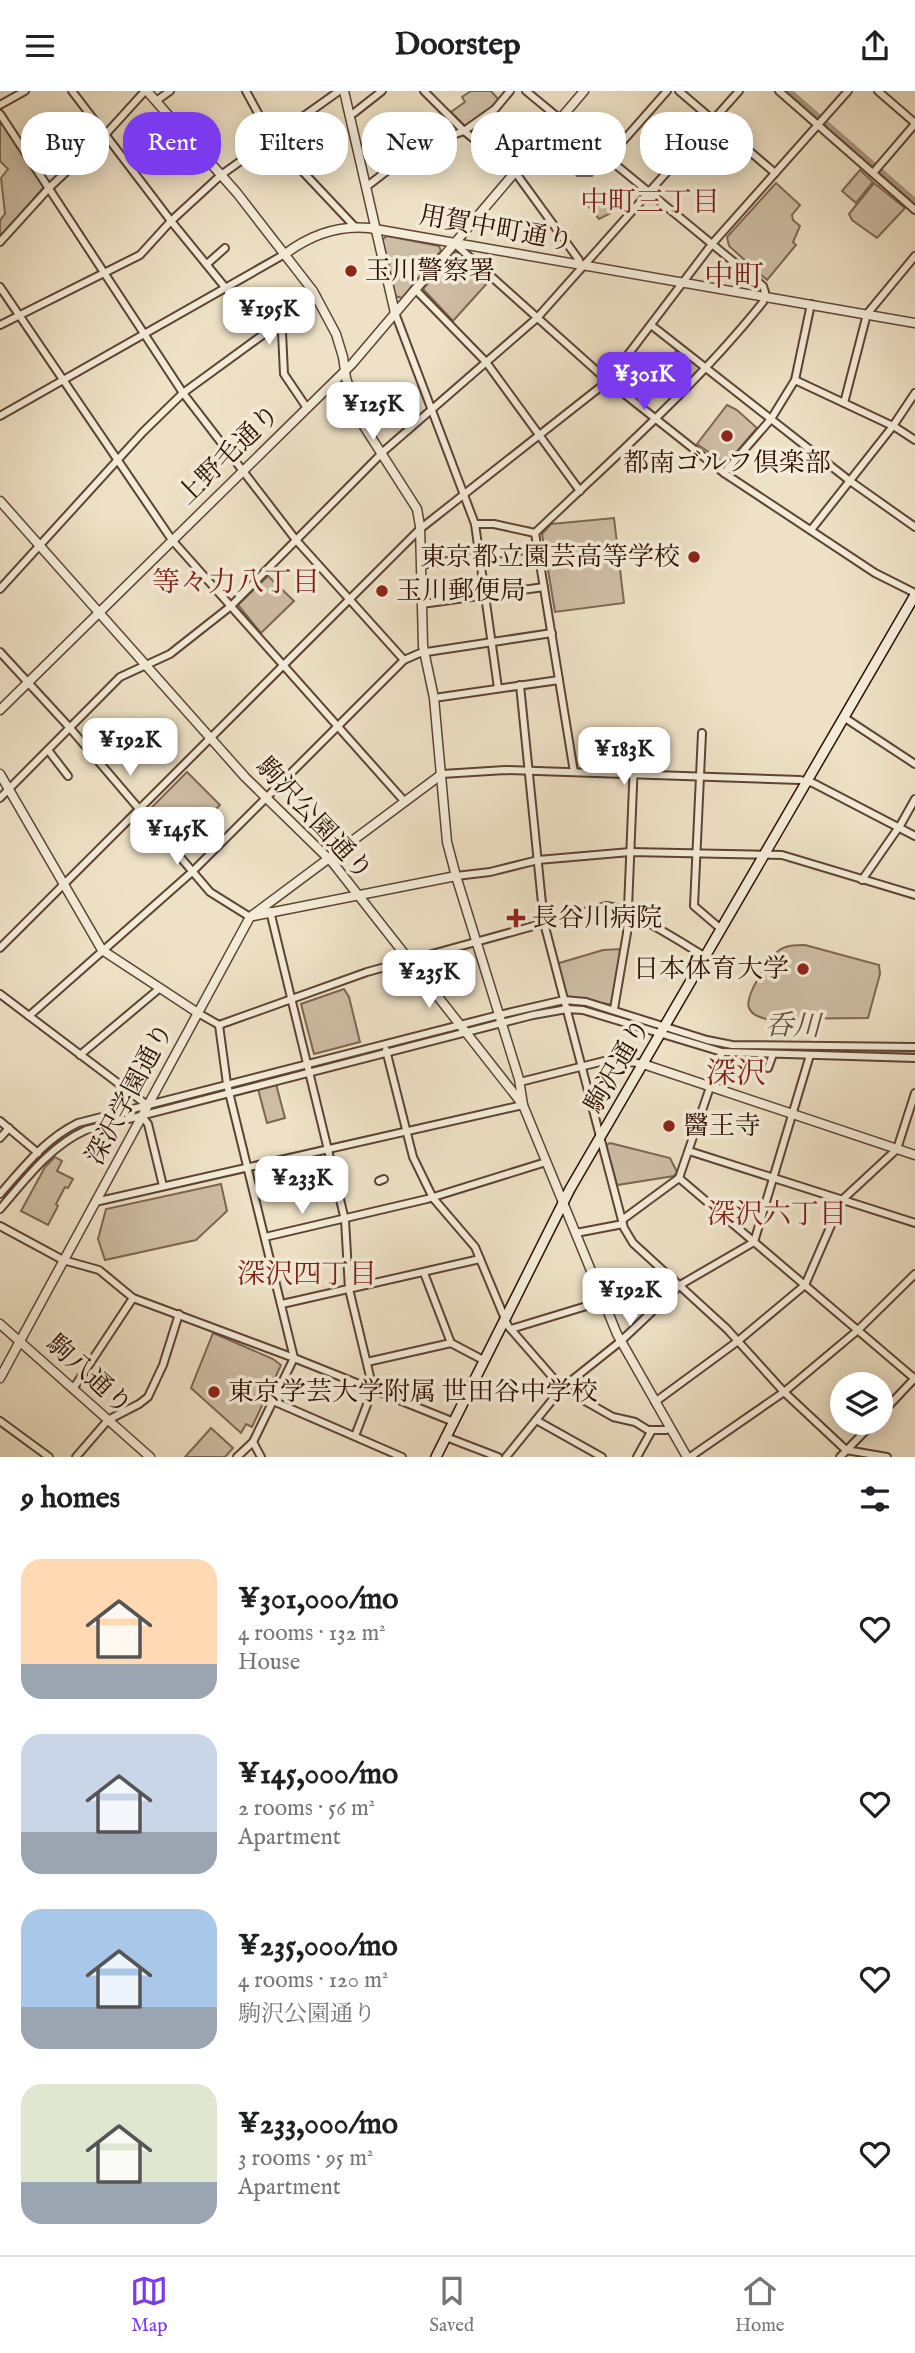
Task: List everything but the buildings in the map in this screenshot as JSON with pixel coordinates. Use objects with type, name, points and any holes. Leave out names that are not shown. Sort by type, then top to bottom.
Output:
[{"type":"main road","name":"駒沢通り","points":[[436,1457],[564,1202],[915,594]]},
{"type":"street","points":[[0,105],[25,91]]},
{"type":"street","points":[[72,91],[88,112]]},
{"type":"street","points":[[109,131],[146,91],[166,112]]},
{"type":"street","points":[[156,101],[170,91]]},
{"type":"street","points":[[246,91],[257,112]]},
{"type":"street","points":[[311,112],[341,91],[349,114],[395,313],[475,524],[498,688]]},
{"type":"street","points":[[349,114],[382,91]]},
{"type":"street","points":[[425,91],[471,137]]},
{"type":"street","points":[[366,187],[418,147],[464,131],[495,109],[510,91]]},
{"type":"street","points":[[526,91],[552,112]]},
{"type":"street","name":"上野毛通り","points":[[566,112],[584,91]]},
{"type":"street","points":[[626,138],[667,91]]},
{"type":"street","points":[[679,91],[704,112]]},
{"type":"street","points":[[719,112],[739,91]]},
{"type":"street","points":[[779,91],[818,126],[876,171],[915,209]]},
{"type":"street","points":[[0,948],[420,529],[608,381],[712,244],[848,91]]},
{"type":"street","points":[[876,171],[915,123],[878,91]]},
{"type":"street","points":[[0,114],[183,393],[296,541],[404,660]]},
{"type":"street","points":[[109,140],[246,313],[282,332],[284,374],[307,408]]},
{"type":"street","points":[[753,154],[775,173]]},
{"type":"street","points":[[95,1202],[523,1105],[520,1082],[447,842],[434,698],[424,652],[419,515],[414,502],[356,413],[333,327],[316,296],[221,174],[235,164]]},
{"type":"street","points":[[535,533],[656,420],[706,369],[765,297],[763,286],[626,174]]},
{"type":"street","points":[[0,242],[63,175]]},
{"type":"street","points":[[0,325],[140,255],[171,221],[220,175]]},
{"type":"street","points":[[306,175],[355,227]]},
{"type":"street","name":"上野毛通り","points":[[0,710],[345,370],[512,175]]},
{"type":"street","points":[[517,175],[581,265]]},
{"type":"street","points":[[0,798],[120,677],[170,654],[231,606],[382,453],[537,318],[581,265],[664,175]]},
{"type":"street","name":"用賀中町通り","points":[[285,254],[322,234],[355,227],[376,229],[915,323]]},
{"type":"street","points":[[454,243],[608,381],[724,473],[875,573],[915,594]]},
{"type":"street","points":[[207,264],[225,248]]},
{"type":"street","points":[[0,417],[285,254]]},
{"type":"street","points":[[844,403],[867,314],[915,256]]},
{"type":"street","points":[[0,287],[172,540],[405,802]]},
{"type":"street","points":[[415,289],[486,362],[580,491]]},
{"type":"street","points":[[0,589],[117,460],[183,393],[316,296]]},
{"type":"street","points":[[724,473],[771,419],[795,380],[811,304]]},
{"type":"street","points":[[651,325],[850,481],[915,527]]},
{"type":"street","points":[[795,380],[893,426],[915,440]]},
{"type":"street","points":[[811,530],[893,426],[915,393]]},
{"type":"street","name":"駒沢公園通り","points":[[0,501],[4,511],[38,545],[210,738],[266,798],[329,858],[523,1105],[621,1341],[689,1457]]},
{"type":"street","points":[[475,524],[494,524],[535,533]]},
{"type":"street","points":[[535,533],[575,772]]},
{"type":"street","points":[[421,565],[538,548]]},
{"type":"street","points":[[422,604],[544,587]]},
{"type":"street","points":[[29,1016],[191,872],[404,660],[424,652],[552,633]]},
{"type":"street","points":[[0,652],[70,728],[191,872],[209,891],[250,917],[456,876],[490,872],[538,860],[630,852],[782,855],[915,895]]},
{"type":"street","points":[[434,698],[559,680]]},
{"type":"street","points":[[520,685],[544,923],[622,1222],[633,1243],[738,1341],[784,1392],[846,1450],[887,1457]]},
{"type":"street","points":[[845,718],[915,764]]},
{"type":"street","points":[[702,733],[694,906],[721,929]]},
{"type":"street","points":[[614,1009],[627,933],[635,737]]},
{"type":"street","points":[[48,750],[68,776]]},
{"type":"street","points":[[442,774],[529,771],[807,781],[915,836]]},
{"type":"street","points":[[0,774],[102,950],[219,1025],[367,972],[606,906],[628,914],[706,957]]},
{"type":"street","name":"深沢学園通り","points":[[0,1378],[250,917],[442,774]]},
{"type":"street","points":[[862,880],[914,801]]},
{"type":"street","points":[[270,902],[270,913],[290,1000],[345,1220],[349,1289],[373,1389],[355,1436]]},
{"type":"street","points":[[80,1055],[160,988]]},
{"type":"street","points":[[0,994],[147,1105]]},
{"type":"street","points":[[0,1209],[44,1159],[74,1136],[142,1116],[387,1054],[564,1000],[614,1009],[663,1031],[722,1052],[915,1058]]},
{"type":"street","points":[[501,1019],[567,1009],[583,1010],[663,1031],[732,1045],[915,1047]]},
{"type":"street","points":[[219,1025],[227,1084],[294,1358],[253,1442],[237,1457]]},
{"type":"street","points":[[0,1194],[37,1153],[63,1130],[78,1123],[385,1045],[463,1030]]},
{"type":"street","points":[[385,1045],[412,1157],[433,1198],[475,1247],[510,1329],[562,1388],[613,1417],[635,1422],[652,1430],[666,1430],[670,1427]]},
{"type":"street","points":[[576,1233],[622,1222],[680,1178],[722,1052]]},
{"type":"street","points":[[768,1068],[773,1054]]},
{"type":"street","points":[[506,1457],[562,1388],[621,1341],[680,1285],[754,1243],[810,1055]]},
{"type":"street","points":[[520,1082],[612,1059],[643,1064],[915,1156]]},
{"type":"street","points":[[655,1402],[738,1341],[805,1285],[842,1200],[897,1149],[915,1093]]},
{"type":"street","points":[[142,1116],[148,1124],[163,1186]]},
{"type":"street","points":[[0,1121],[44,1159]]},
{"type":"street","points":[[0,1138],[9,1128]]},
{"type":"street","points":[[689,1151],[915,1223]]},
{"type":"street","points":[[265,1237],[433,1198],[546,1162]]},
{"type":"street","points":[[680,1178],[915,1379],[893,1402]]},
{"type":"street","points":[[0,1226],[63,1260],[99,1270],[133,1298],[294,1358],[453,1422]]},
{"type":"street","points":[[282,1304],[480,1259]]},
{"type":"street","points":[[424,1273],[452,1343],[485,1361]]},
{"type":"street","points":[[689,1457],[784,1392],[858,1330],[915,1274]]},
{"type":"street","points":[[74,1389],[133,1298]]},
{"type":"street","points":[[510,1329],[603,1301]]},
{"type":"street","points":[[76,1457],[108,1420],[139,1404],[153,1388],[179,1314]]},
{"type":"street","name":"駒八通り","points":[[0,1324],[150,1457]]},
{"type":"street","points":[[367,1362],[452,1343]]},
{"type":"street","points":[[273,1401],[400,1457]]},
{"type":"street","points":[[536,1420],[602,1457]]},
{"type":"street","points":[[0,1421],[49,1457]]},
{"type":"street","points":[[637,1457],[652,1430]]},
{"type":"street","points":[[840,1457],[861,1435]]},
{"type":"street","points":[[446,1437],[498,1457]]},
{"type":"street","points":[[253,1442],[261,1457]]},
{"type":"shaded area","points":[[471,91],[491,91],[499,100],[487,112],[471,112],[471,124],[465,126],[457,118],[457,112],[451,112],[465,102],[462,97]]},
{"type":"shaded area","points":[[0,121],[21,152],[21,175],[36,175],[44,187],[0,237],[0,220],[5,214],[1,178],[8,169],[0,161]]},
{"type":"shaded area","points":[[860,170],[873,182],[856,203],[842,191]]},
{"type":"shaded area","points":[[776,183],[800,205],[792,215],[793,220],[800,226],[793,242],[796,245],[767,280],[729,246],[727,237]]},
{"type":"shaded area","points":[[874,183],[905,208],[877,238],[852,220],[849,214]]},
{"type":"shaded area","points":[[618,189],[624,192],[625,197],[611,213],[599,219],[584,201],[587,194],[592,192],[599,197]]},
{"type":"shaded area","points":[[387,236],[439,246],[441,251],[402,298],[395,296],[382,240]]},
{"type":"shaded area","points":[[455,252],[459,252],[490,280],[453,321],[423,289]]},
{"type":"shaded area","points":[[677,350],[701,369],[689,383],[666,363]]},
{"type":"shaded area","name":"都南ゴルフ倶楽部","points":[[727,405],[737,410],[757,428],[726,464],[697,444]]},
{"type":"shaded area","points":[[614,518],[624,603],[555,612],[542,534],[551,524]]},
{"type":"shaded area","points":[[268,576],[294,601],[261,633],[238,605]]},
{"type":"shaded area","points":[[187,772],[220,805],[196,829],[191,824],[176,834],[151,808]]},
{"type":"shaded area","points":[[805,945],[879,965],[880,974],[868,1018],[766,1019],[752,1012],[748,1003],[750,995],[769,961],[784,948]]},
{"type":"shaded area","points":[[621,949],[613,1005],[566,997],[556,964],[603,950]]},
{"type":"shaded area","points":[[344,989],[349,997],[360,1042],[314,1054],[301,1004]]},
{"type":"shaded area","points":[[677,1033],[705,1041],[915,1050],[915,1054],[722,1050],[675,1038]]},
{"type":"shaded area","points":[[276,1084],[285,1118],[267,1123],[258,1089]]},
{"type":"shaded area","points":[[610,1143],[670,1158],[677,1172],[674,1176],[617,1185],[606,1145]]},
{"type":"shaded area","points":[[55,1157],[62,1161],[57,1171],[73,1179],[68,1188],[65,1187],[48,1225],[21,1211],[45,1167]]},
{"type":"shaded area","points":[[221,1184],[227,1211],[196,1240],[105,1260],[98,1239],[106,1209]]},
{"type":"shaded area","points":[[213,1333],[281,1365],[252,1427],[246,1424],[241,1433],[191,1388]]},
{"type":"shaded area","points":[[211,1428],[233,1448],[225,1457],[185,1457]]},
{"type":"waterway","points":[[786,91],[915,204]]},
{"type":"waterway","name":"呑川","points":[[695,1041],[729,1048],[765,1050],[915,1052]]},
{"type":"place","name":"玉川警察署","points":[[351,271]]},
{"type":"place","name":"都南ゴルフ倶楽部","points":[[727,436]]},
{"type":"place","name":"東京都立園芸高等学校","points":[[694,557]]},
{"type":"place","name":"玉川郵便局","points":[[382,591]]},
{"type":"place","name":"長谷川病院","points":[[516,918]]},
{"type":"place","name":"日本体育大学","points":[[803,969]]},
{"type":"place","name":"醫王寺","points":[[669,1126]]},
{"type":"place","name":"東京学芸大学附属 世田谷中学校","points":[[214,1392]]},
{"type":"district","name":"中町三丁目","points":[[650,203]]},
{"type":"district","name":"中町","points":[[734,278]]},
{"type":"district","name":"等々力八丁目","points":[[236,583]]},
{"type":"district","name":"深沢","points":[[736,1075]]},
{"type":"district","name":"深沢六丁目","points":[[777,1215]]},
{"type":"district","name":"深沢四丁目","points":[[307,1275]]}]
